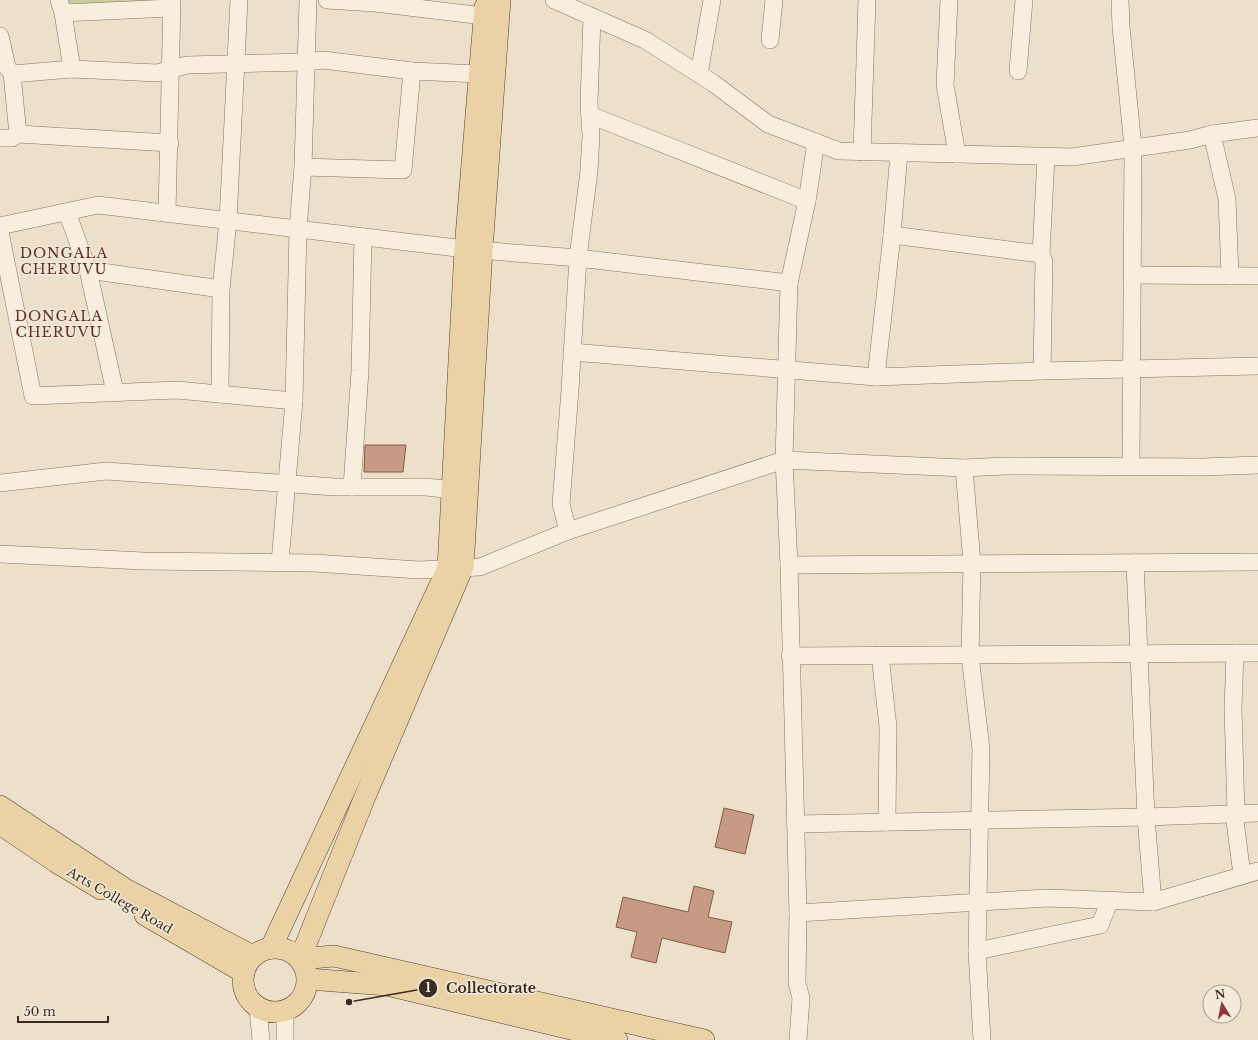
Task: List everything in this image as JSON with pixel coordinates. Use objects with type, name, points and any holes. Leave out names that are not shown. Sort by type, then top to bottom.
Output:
[{"type":"main road","points":[[0,806],[125,889],[256,958],[287,950],[300,959],[305,969],[308,979],[302,999],[285,1011],[276,1013],[267,1012],[250,1002],[245,993],[242,982],[256,958],[456,567],[453,490],[474,250],[500,0]]},
{"type":"main road","points":[[300,959],[456,567],[474,250],[479,74],[485,8]]},
{"type":"main road","name":"Arts College Road","points":[[0,824],[56,862],[256,958]]},
{"type":"main road","points":[[300,959],[334,956],[704,1040]]},
{"type":"main road","points":[[308,979],[387,985],[617,1040]]},
{"type":"street","points":[[220,394],[221,289],[228,221],[239,0]]},
{"type":"street","points":[[280,562],[294,401],[298,229],[303,166],[308,0]]},
{"type":"street","points":[[327,0],[485,8]]},
{"type":"street","points":[[554,0],[646,40],[699,74],[768,124],[839,151],[1046,157],[1072,156],[1190,140],[1212,134],[1258,128]]},
{"type":"street","points":[[699,74],[712,0]]},
{"type":"street","points":[[770,40],[774,0]]},
{"type":"street","points":[[862,152],[867,0]]},
{"type":"street","points":[[949,0],[945,85],[957,154]]},
{"type":"street","points":[[1018,72],[1024,0]]},
{"type":"street","points":[[1120,0],[1121,27],[1133,147],[1130,467]]},
{"type":"street","points":[[72,69],[61,6],[172,4],[170,143],[167,213]]},
{"type":"street","points":[[568,531],[561,504],[578,258],[589,172],[591,136],[592,17]]},
{"type":"street","points":[[0,36],[8,67],[12,74],[18,134]]},
{"type":"street","points":[[12,74],[72,69],[157,73],[187,65],[306,62],[323,60],[412,71],[479,74]]},
{"type":"street","points":[[303,166],[403,170],[412,71]]},
{"type":"street","points":[[590,115],[807,201]]},
{"type":"street","points":[[0,138],[12,138],[18,134],[170,143]]},
{"type":"street","points":[[1212,134],[1227,199],[1230,276]]},
{"type":"street","points":[[798,1040],[800,998],[797,983],[798,913],[796,824],[790,656],[789,565],[784,460],[789,283],[807,201],[816,142]]},
{"type":"street","points":[[876,377],[892,235],[899,152]]},
{"type":"street","points":[[1042,371],[1044,262],[1041,254],[1046,157]]},
{"type":"street","points":[[0,226],[98,205],[474,250],[578,258],[789,283]]},
{"type":"street","points":[[67,212],[88,270],[115,392]]},
{"type":"street","points":[[0,232],[33,396],[177,390],[294,401]]},
{"type":"street","points":[[892,235],[1041,254]]},
{"type":"street","points":[[352,487],[360,371],[363,237]]},
{"type":"street","points":[[88,270],[221,289]]},
{"type":"street","points":[[1133,274],[1258,276]]},
{"type":"street","points":[[572,352],[876,377],[1042,371],[1258,366]]},
{"type":"street","points":[[0,554],[143,561],[314,563],[419,570],[480,567],[568,531],[784,460],[964,468],[1005,466],[1202,467],[1258,465]]},
{"type":"street","points":[[964,468],[972,564],[970,655],[981,749],[977,951],[982,1040]]},
{"type":"street","points":[[0,483],[106,471],[286,484],[352,487],[426,487],[453,490]]},
{"type":"street","points":[[789,565],[1258,562]]},
{"type":"street","points":[[1135,563],[1146,817],[1154,902]]},
{"type":"street","points":[[798,913],[1048,898],[1154,902],[1250,873],[1234,813],[1236,813],[1233,708],[1235,653]]},
{"type":"street","points":[[790,656],[1258,653]]},
{"type":"street","points":[[880,655],[888,727],[887,822]]},
{"type":"street","points":[[796,824],[979,819],[1146,817],[1258,813]]},
{"type":"street","points":[[977,951],[1100,925],[1110,900]]},
{"type":"street","points":[[258,1008],[260,1040]]},
{"type":"street","points":[[285,1011],[286,1040]]},
{"type":"green space","points":[[64,0],[168,0],[168,4],[64,3]]},
{"type":"building","points":[[365,445],[406,445],[403,472],[364,472]]},
{"type":"building","points":[[724,808],[754,815],[745,854],[715,847]]},
{"type":"building","points":[[694,886],[714,891],[708,917],[732,922],[725,953],[662,938],[656,963],[631,957],[637,932],[616,927],[623,897],[688,912]]},
{"type":"place","name":"Collectorate","points":[[349,1002]]},
{"type":"district","name":"DONGALA CHERUVU","points":[[64,262]]},
{"type":"district","name":"DONGALA CHERUVU","points":[[59,324]]}]
